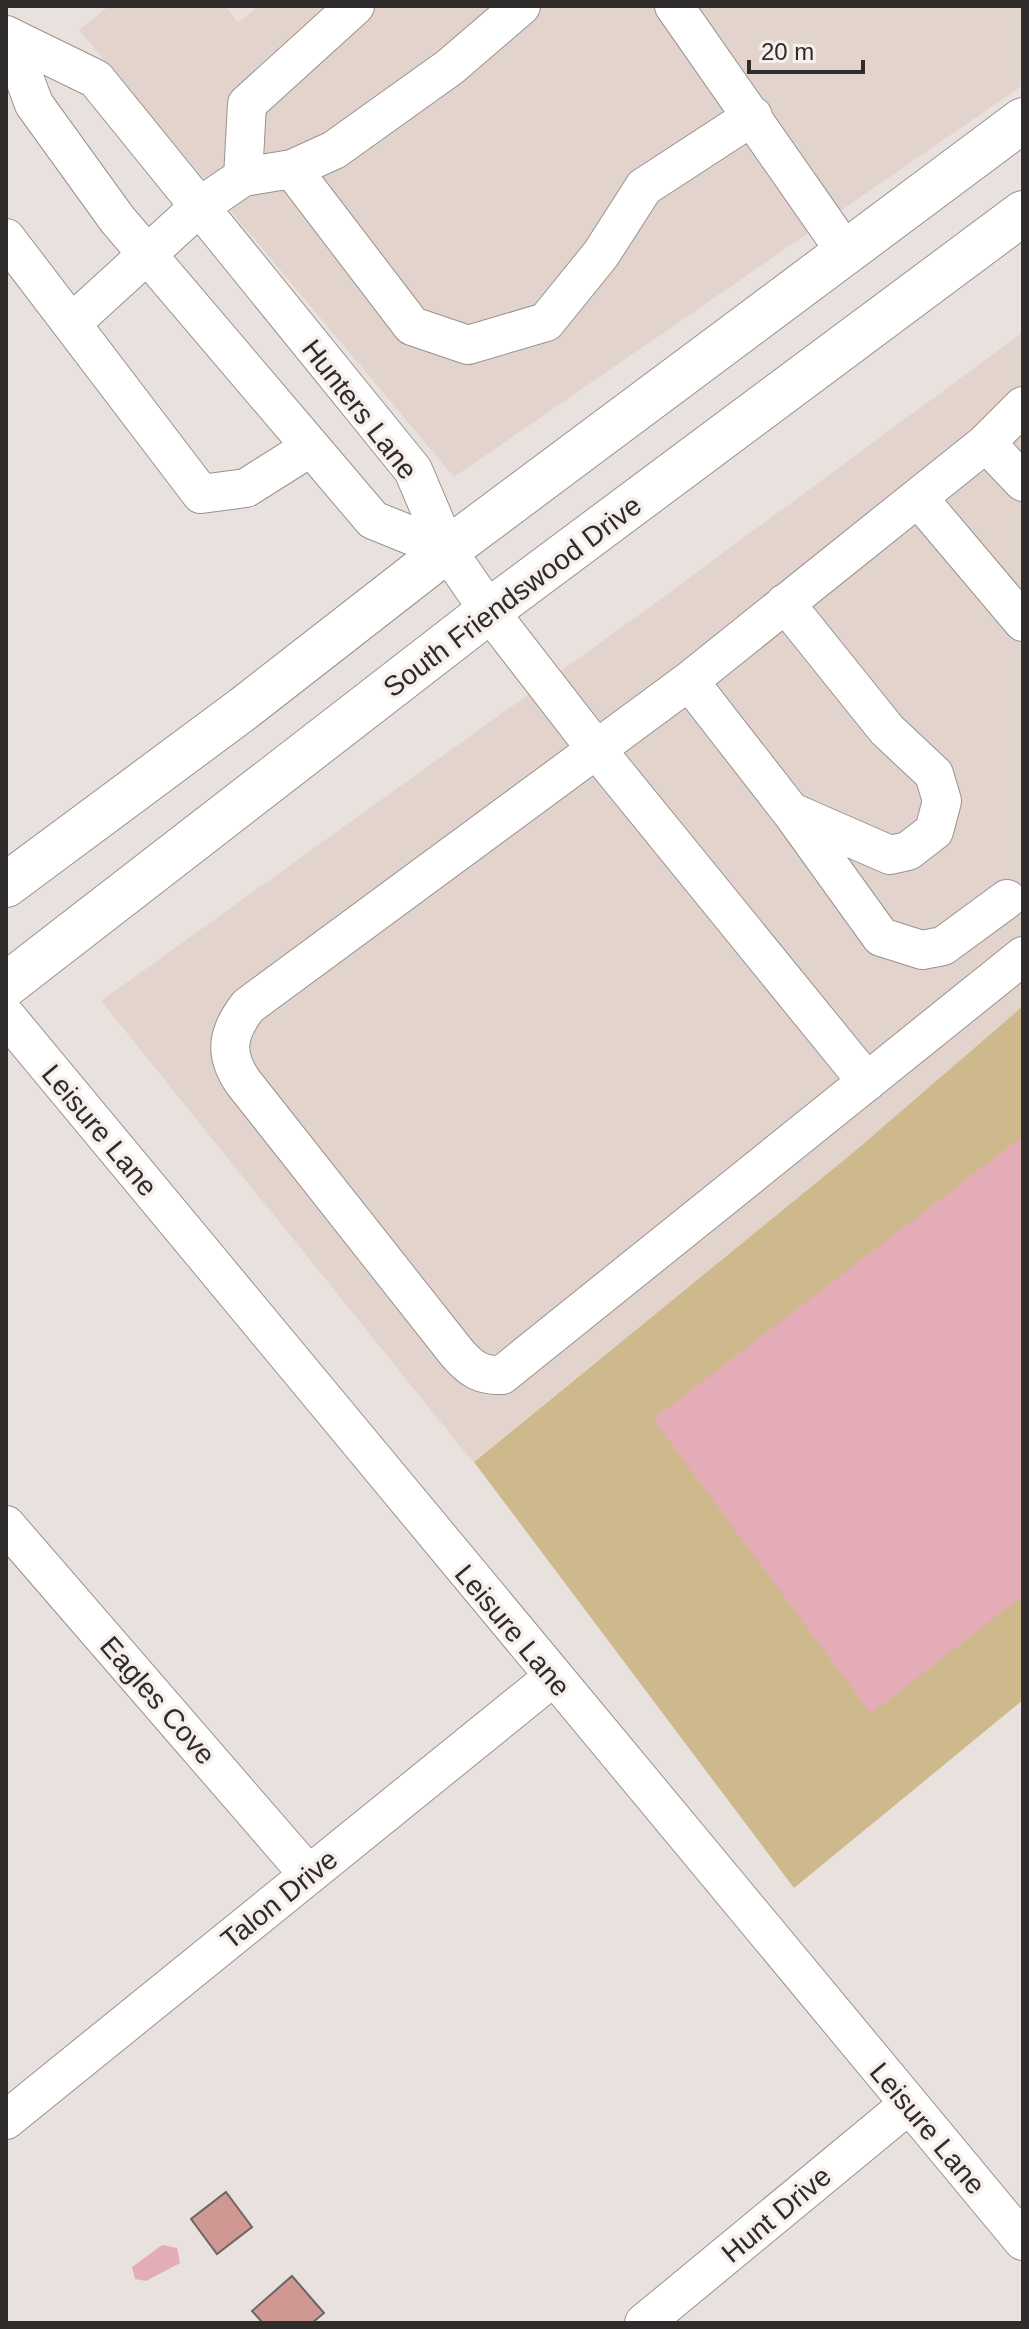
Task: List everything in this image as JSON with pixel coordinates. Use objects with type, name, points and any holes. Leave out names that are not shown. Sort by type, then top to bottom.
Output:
[{"type":"main road","points":[[6,885],[243,709],[447,550],[1023,120]]},
{"type":"main road","name":"South Friendswood Drive","points":[[6,985],[489,611],[1023,213]]},
{"type":"street","points":[[243,177],[247,104],[355,6]]},
{"type":"street","points":[[72,323],[149,256],[199,207],[243,177],[292,169],[334,150],[450,67],[521,6]]},
{"type":"street","points":[[674,6],[847,254]]},
{"type":"street","name":"Hunters Lane","points":[[10,53],[59,58],[96,79],[413,470],[447,550]]},
{"type":"street","name":"Hunters Lane","points":[[10,53],[34,104],[117,219],[373,520],[447,550]]},
{"type":"street","points":[[292,169],[412,326],[468,345],[546,322],[601,254],[644,187],[753,116]]},
{"type":"street","points":[[6,238],[201,494],[246,488],[311,447]]},
{"type":"street","points":[[1023,406],[986,443],[919,499],[689,681],[248,1006],[232,1026],[230,1049],[234,1069],[457,1353],[470,1368],[487,1376],[502,1375],[1023,956]]},
{"type":"street","points":[[986,443],[1023,482]]},
{"type":"street","points":[[919,499],[1023,622]]},
{"type":"street","points":[[447,550],[489,611],[596,749],[867,1082]]},
{"type":"street","points":[[785,603],[887,730],[934,774],[942,801],[934,831],[908,851],[890,855],[791,812]]},
{"type":"street","points":[[689,681],[791,812],[881,937],[922,950],[943,946],[1007,899]]},
{"type":"street","name":"Leisure Lane","points":[[6,1016],[552,1678],[1023,2241]]},
{"type":"street","name":"Eagles Cove","points":[[6,1525],[309,1875]]},
{"type":"street","name":"Talon Drive","points":[[6,2120],[552,1678]]},
{"type":"street","name":"Hunt Drive","points":[[644,2323],[908,2105]]},
{"type":"shaded area","points":[[109,6],[225,6],[238,22],[259,6],[1023,6],[1023,85],[454,477],[79,30]]},
{"type":"shaded area","points":[[1023,332],[1023,1006],[855,1151],[473,1462],[101,1001],[643,612]]},
{"type":"shaded area","points":[[1023,1006],[1023,1700],[794,1888],[474,1462],[855,1151]]},
{"type":"shaded area","points":[[1023,1136],[1023,1595],[871,1714],[653,1419]]},
{"type":"shaded area","points":[[162,2245],[177,2248],[180,2263],[146,2281],[135,2279],[132,2267]]},
{"type":"building","points":[[226,2192],[252,2227],[217,2254],[191,2219]]},
{"type":"building","points":[[292,2276],[324,2313],[312,2323],[263,2323],[252,2311]]}]
